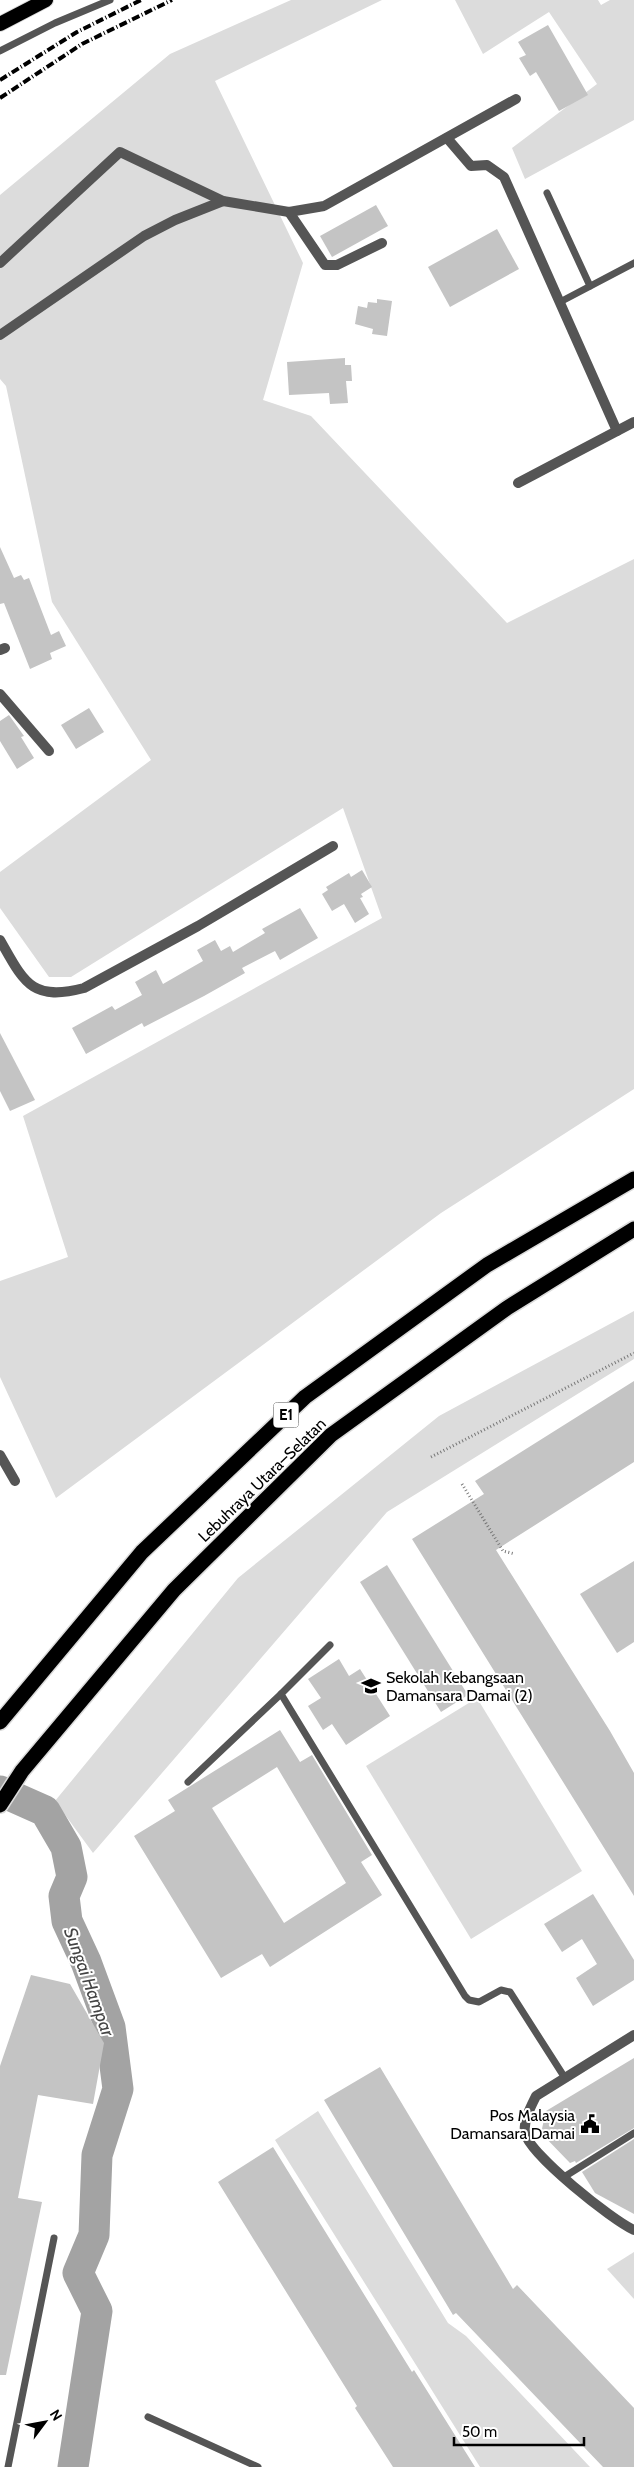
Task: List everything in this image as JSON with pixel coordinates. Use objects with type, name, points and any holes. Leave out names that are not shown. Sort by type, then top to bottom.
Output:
[{"type":"highway","points":[[0,24],[46,0]]},
{"type":"highway","name":"Lebuhraya Utara–Selatan","points":[[0,1722],[142,1552],[305,1397],[487,1265],[634,1179]]},
{"type":"highway","name":"Lebuhraya Utara–Selatan","points":[[0,1805],[22,1771],[174,1590],[331,1435],[507,1308],[634,1230]]},
{"type":"street","points":[[0,262],[120,152],[224,201],[289,212],[324,206],[516,99]]},
{"type":"street","points":[[447,138],[471,166],[487,166],[504,177],[618,431]]},
{"type":"street","points":[[0,335],[144,236],[175,220],[224,201]]},
{"type":"street","points":[[289,212],[324,265],[336,265],[382,243]]},
{"type":"street","points":[[518,483],[634,422]]},
{"type":"street","points":[[0,694],[49,751]]},
{"type":"street","points":[[0,940],[21,978],[41,991],[64,994],[84,988],[198,926],[333,846]]},
{"type":"street","points":[[0,1455],[15,1482]]},
{"type":"street","points":[[634,2035],[536,2096],[528,2111],[525,2132],[536,2152],[564,2177],[634,2230]]},
{"type":"lane","points":[[0,51],[55,23],[110,0]]},
{"type":"lane","points":[[547,193],[590,286]]},
{"type":"lane","points":[[560,302],[634,262]]},
{"type":"lane","points":[[188,1782],[330,1646]]},
{"type":"lane","points":[[281,1694],[465,1996],[469,2000],[479,2002],[501,1990],[510,1992],[565,2078]]},
{"type":"lane","points":[[564,2177],[634,2133]]},
{"type":"lane","points":[[8,2467],[54,2238]]},
{"type":"lane","points":[[148,2418],[258,2467]]},
{"type":"path","points":[[431,1457],[582,1378],[634,1354]]},
{"type":"path","points":[[462,1484],[503,1551],[515,1554]]},
{"type":"shaded area","points":[[291,0],[382,0],[215,81],[303,263],[263,400],[311,416],[507,623],[634,559],[634,1089],[441,1213],[56,1498],[0,1377],[0,1281],[68,1257],[23,1116],[382,918],[343,808],[71,977],[49,977],[0,908],[0,872],[151,760],[52,602],[6,386],[0,379],[0,195],[170,54]]},
{"type":"shaded area","points":[[455,0],[598,0],[601,5],[610,0],[634,0],[634,120],[525,179],[512,148],[597,84],[549,12],[483,54]]},
{"type":"shaded area","points":[[634,1311],[634,1359],[387,1512],[93,1853],[55,1801],[238,1578],[439,1416]]},
{"type":"shaded area","points":[[477,1698],[582,1871],[471,1939],[366,1766]]},
{"type":"shaded area","points":[[318,2111],[448,2323],[466,2336],[590,2467],[480,2467],[275,2140]]},
{"type":"shaded area","points":[[634,2252],[634,2299],[607,2269]]},
{"type":"building","points":[[548,25],[588,95],[559,111],[536,72],[530,76],[519,58],[526,55],[518,42]]},
{"type":"building","points":[[376,205],[388,226],[332,257],[320,236]]},
{"type":"building","points":[[497,229],[519,269],[450,307],[428,267]]},
{"type":"building","points":[[377,299],[392,301],[387,336],[372,334],[373,329],[355,324],[358,306],[367,308],[368,302],[377,303]]},
{"type":"building","points":[[345,358],[345,365],[351,365],[352,381],[346,381],[348,403],[330,404],[329,393],[289,395],[287,362]]},
{"type":"building","points":[[0,547],[14,578],[21,575],[24,580],[29,578],[51,635],[59,631],[66,646],[50,653],[52,659],[30,669],[4,603],[0,604]]},
{"type":"building","points":[[89,708],[104,732],[76,749],[61,725]]},
{"type":"building","points":[[9,715],[24,736],[21,737],[34,758],[17,769],[0,741],[0,721]]},
{"type":"building","points":[[362,870],[372,887],[361,894],[363,897],[360,898],[369,914],[355,923],[344,904],[332,911],[322,894],[328,890],[326,887],[349,873],[351,877]]},
{"type":"building","points":[[300,908],[318,938],[280,960],[275,951],[242,968],[245,973],[204,996],[144,1027],[142,1023],[86,1054],[72,1028],[112,1006],[115,1010],[142,995],[135,982],[156,970],[163,984],[203,961],[197,950],[215,940],[221,951],[230,946],[233,952],[265,933],[262,929]]},
{"type":"building","points":[[0,1033],[35,1100],[10,1111],[0,1091]]},
{"type":"building","points":[[634,1381],[634,1462],[496,1550],[610,1731],[634,1773],[634,1896],[412,1539],[484,1494],[475,1481]]},
{"type":"building","points":[[634,1561],[634,1642],[617,1653],[580,1594]]},
{"type":"building","points":[[387,1565],[468,1695],[441,1712],[360,1582]]},
{"type":"building","points":[[339,1659],[349,1676],[360,1669],[390,1716],[346,1745],[332,1724],[323,1730],[308,1706],[321,1698],[308,1679]]},
{"type":"building","points":[[280,1730],[300,1762],[312,1755],[372,1855],[361,1862],[382,1895],[270,1967],[262,1954],[221,1978],[134,1836],[175,1811],[168,1800]],"holes":[[[277,1767],[346,1883],[284,1923],[212,1808]]]},
{"type":"building","points":[[593,1894],[634,1960],[634,1980],[593,2006],[576,1978],[597,1964],[582,1939],[562,1952],[544,1924]]},
{"type":"building","points":[[31,1975],[70,1984],[104,2043],[93,2104],[38,2095],[18,2198],[42,2202],[6,2375],[0,2375],[0,2066]]},
{"type":"building","points":[[634,2058],[634,2128],[576,2163],[575,2161],[570,2163],[541,2133],[546,2111]]},
{"type":"building","points":[[380,2067],[513,2289],[517,2285],[634,2408],[634,2467],[603,2467],[456,2313],[453,2315],[324,2100]]},
{"type":"building","points":[[634,2139],[634,2214],[595,2193],[582,2172]]},
{"type":"building","points":[[273,2147],[412,2372],[414,2370],[475,2467],[393,2467],[355,2408],[357,2406],[218,2182]]},
{"type":"waterway","name":"Sungai Hampar","points":[[0,1791],[45,1811],[66,1847],[72,1877],[64,1896],[67,1921],[86,1962],[110,2027],[118,2089],[97,2155],[94,2235],[78,2273],[97,2311],[73,2467]]},
{"type":"railway","points":[[0,80],[77,32],[141,0]]},
{"type":"railway","points":[[0,98],[82,44],[172,0]]},
{"type":"place","name":"Sekolah Kebangsaan Damansara Damai (2)","points":[[371,1686]]},
{"type":"place","name":"Pos Malaysia Damansara Damai","points":[[590,2124]]}]
